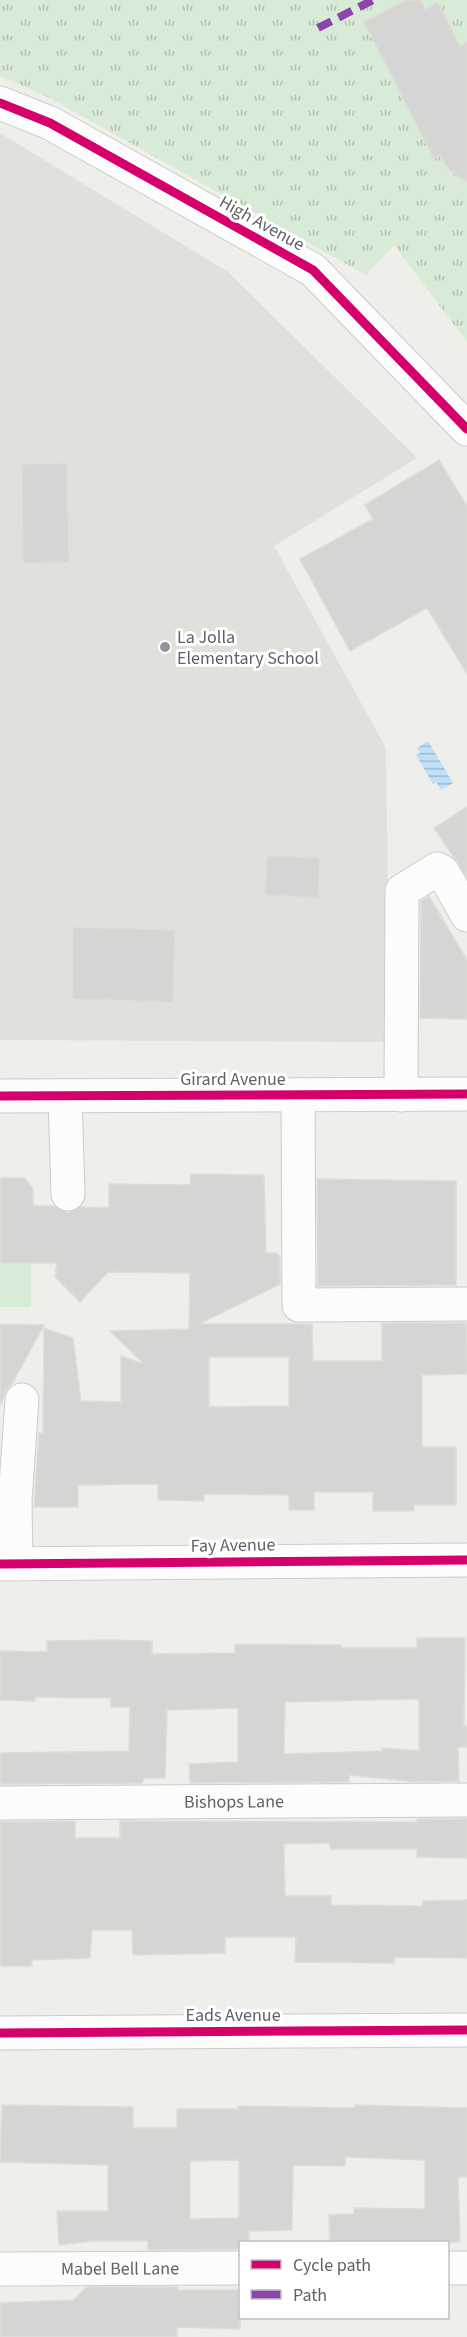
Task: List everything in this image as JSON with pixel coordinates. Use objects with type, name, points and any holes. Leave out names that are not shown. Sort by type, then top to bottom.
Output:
[{"type":"street","name":"High Avenue","points":[[0,103],[50,123],[313,270],[467,429]]},
{"type":"street","points":[[401,1095],[402,891],[437,869],[443,872],[467,915]]},
{"type":"street","name":"Girard Avenue","points":[[0,1096],[467,1094]]},
{"type":"street","points":[[298,1095],[299,1305],[467,1304]]},
{"type":"street","points":[[65,1096],[68,1194]]},
{"type":"street","points":[[8,1564],[22,1400]]},
{"type":"street","name":"Fay Avenue","points":[[8,1564],[467,1560]]},
{"type":"street","name":"Bishops Lane","points":[[0,1803],[467,1800]]},
{"type":"street","name":"Eads Avenue","points":[[0,2032],[467,2030]]},
{"type":"street","name":"Mabel Bell Lane","points":[[0,2269],[239,2268]]},
{"type":"street","points":[[449,2268],[467,2268]]},
{"type":"shaded area","name":"La Jolla Elementary School","points":[[0,133],[228,272],[417,458],[274,546],[386,748],[390,1042],[0,1040]]},
{"type":"green space","points":[[0,0],[467,0],[467,342],[394,245],[366,275],[50,98],[0,76]]},
{"type":"green space","points":[[0,1263],[31,1263],[31,1307],[0,1307]]},
{"type":"water","points":[[428,741],[453,783],[441,790],[436,782],[433,784],[416,755],[420,753],[417,748]]},
{"type":"building","points":[[406,0],[420,0],[425,9],[438,2],[460,46],[467,42],[467,182],[448,169],[441,155],[434,159],[364,22]]},
{"type":"building","points":[[439,460],[467,506],[467,674],[427,608],[350,651],[300,559],[373,519],[365,505]]},
{"type":"building","points":[[67,463],[69,562],[23,563],[22,464]]},
{"type":"building","points":[[467,807],[467,877],[434,828]]},
{"type":"building","points":[[267,856],[320,858],[318,898],[265,895]]},
{"type":"building","points":[[429,896],[467,960],[467,1019],[420,1018],[421,901]]},
{"type":"building","points":[[73,927],[175,930],[173,1002],[72,999]]},
{"type":"building","points":[[191,1174],[264,1175],[266,1253],[277,1253],[280,1257],[280,1284],[199,1324],[312,1324],[313,1361],[382,1361],[382,1323],[466,1323],[467,1374],[422,1375],[422,1447],[456,1447],[456,1505],[414,1505],[414,1511],[373,1511],[373,1492],[314,1492],[314,1510],[289,1510],[289,1495],[204,1494],[204,1501],[158,1500],[158,1484],[78,1485],[78,1507],[34,1507],[39,1433],[43,1433],[44,1328],[73,1338],[81,1401],[121,1402],[121,1356],[144,1364],[110,1331],[189,1329],[190,1273],[108,1272],[80,1302],[55,1277],[57,1263],[0,1263],[0,1178],[25,1178],[33,1189],[33,1206],[55,1206],[68,1213],[81,1207],[109,1208],[109,1184],[190,1185]],"holes":[[[209,1357],[289,1357],[289,1406],[209,1407]]]},
{"type":"building","points":[[317,1179],[456,1181],[456,1285],[318,1286]]},
{"type":"building","points":[[0,1324],[44,1325],[12,1384],[6,1390],[0,1407]]},
{"type":"building","points":[[417,1638],[465,1638],[464,1726],[467,1726],[467,1747],[458,1747],[459,1781],[417,1782],[349,1775],[349,1782],[190,1783],[189,1764],[238,1762],[238,1708],[167,1710],[165,1778],[144,1778],[142,1783],[0,1784],[0,1753],[129,1751],[130,1707],[111,1707],[111,1698],[35,1697],[35,1701],[0,1700],[0,1651],[47,1652],[47,1641],[108,1640],[152,1641],[152,1654],[235,1653],[235,1644],[417,1648]],"holes":[[[419,1699],[419,1751],[382,1748],[382,1751],[284,1754],[285,1702]]]},
{"type":"building","points":[[417,1819],[467,1819],[467,1858],[417,1857],[417,1849],[330,1849],[330,1843],[284,1844],[285,1896],[331,1896],[331,1905],[423,1906],[423,1901],[467,1900],[467,1958],[394,1957],[394,1963],[295,1962],[296,1937],[225,1937],[225,1953],[133,1955],[132,1930],[92,1930],[90,1958],[32,1960],[32,1966],[0,1966],[0,1822],[75,1821],[75,1838],[120,1838],[120,1821],[417,1822]]},
{"type":"building","points":[[2,2105],[133,2107],[133,2128],[177,2128],[177,2109],[238,2109],[238,2106],[355,2108],[355,2105],[467,2108],[467,2177],[458,2177],[460,2242],[330,2241],[329,2215],[354,2214],[354,2208],[425,2209],[425,2160],[345,2157],[345,2166],[293,2165],[292,2230],[249,2231],[249,2241],[239,2241],[239,2249],[148,2250],[148,2241],[93,2241],[59,2245],[57,2211],[108,2211],[108,2165],[0,2162]],"holes":[[[239,2160],[239,2218],[190,2219],[190,2161]]]},
{"type":"building","points":[[86,2287],[239,2290],[240,2329],[177,2327],[177,2337],[0,2337],[0,2303],[74,2300]]},
{"type":"marked path","points":[[318,28],[373,0]]},
{"type":"cycle path","points":[[0,103],[50,123],[313,270],[467,429]]},
{"type":"cycle path","points":[[0,1096],[467,1094]]},
{"type":"cycle path","points":[[0,1564],[467,1560]]},
{"type":"cycle path","points":[[0,2033],[467,2030]]},
{"type":"place","name":"La Jolla Elementary School","points":[[165,647]]}]
